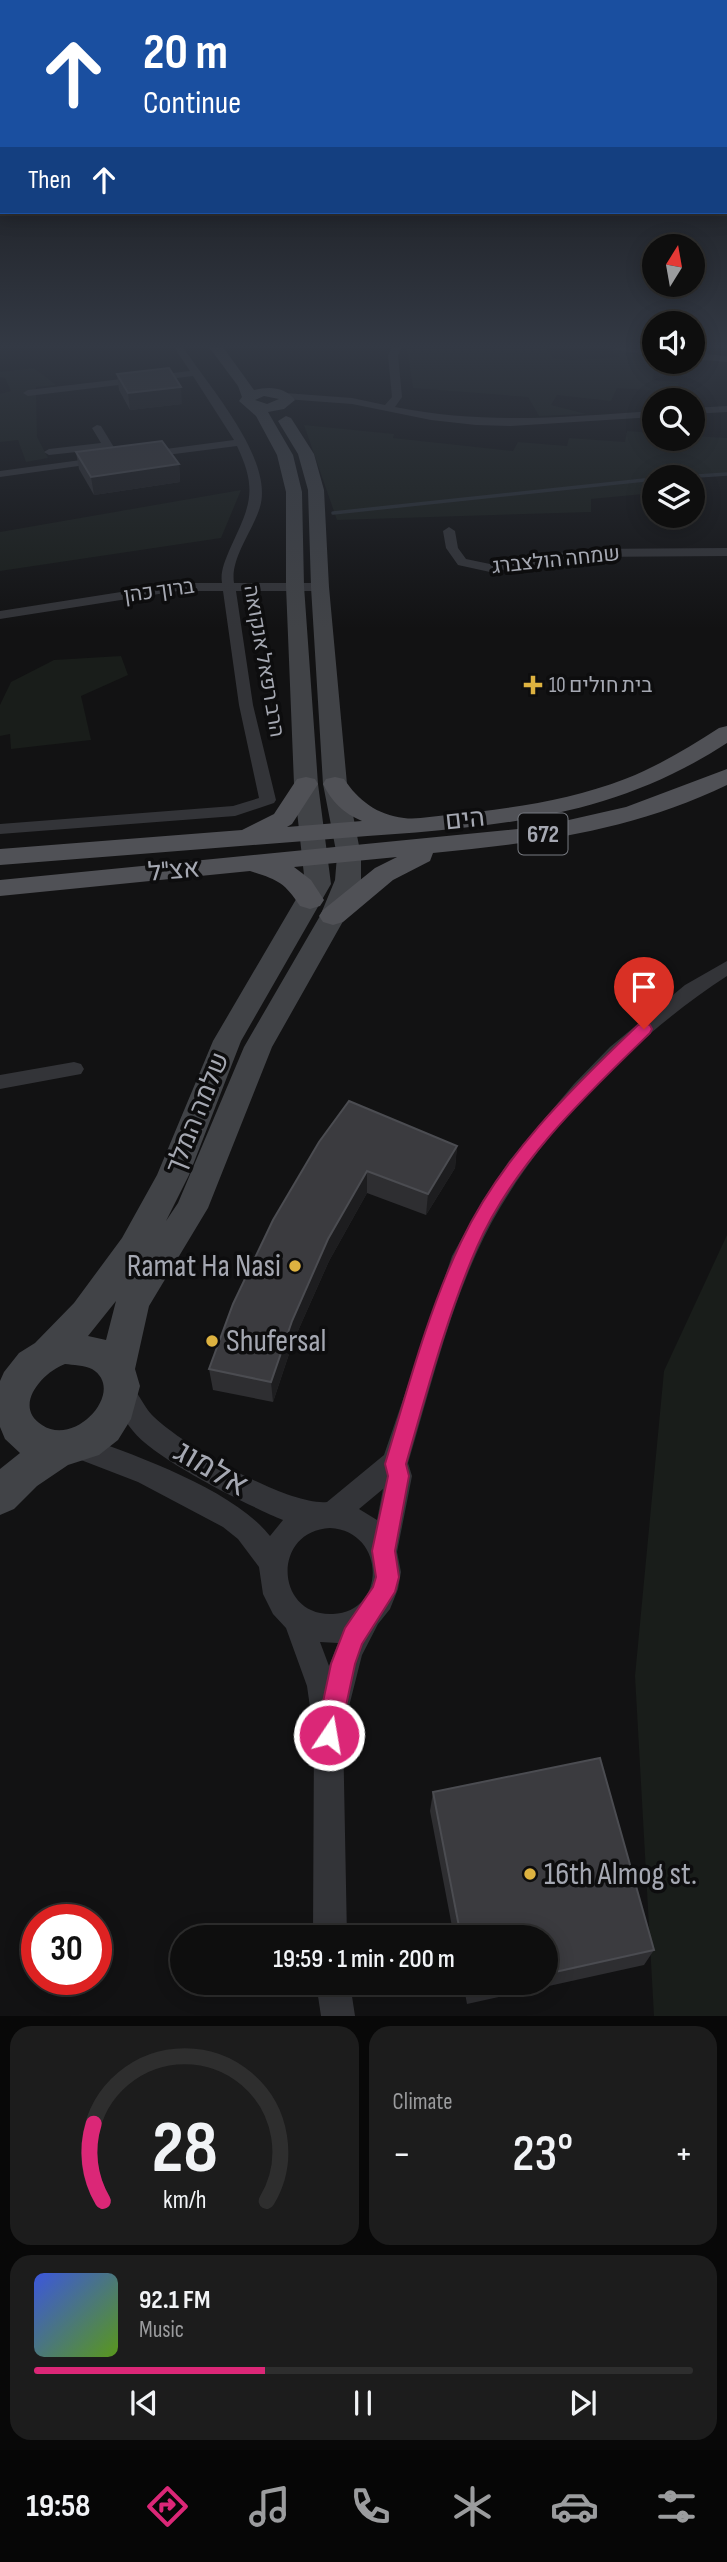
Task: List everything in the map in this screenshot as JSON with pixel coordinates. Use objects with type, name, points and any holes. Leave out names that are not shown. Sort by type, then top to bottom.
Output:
[{"type":"main road","name":"הים","points":[[346,843],[419,825],[510,815],[593,798],[669,771],[699,754],[727,733]]},
{"type":"main road","name":"הים","points":[[346,843],[440,846],[598,825],[652,810],[727,776]]},
{"type":"main road","points":[[306,784],[283,820],[247,852],[302,883],[321,908],[440,846]]},
{"type":"main road","points":[[335,785],[346,802],[364,814],[395,824],[419,825]]},
{"type":"main road","name":"אצ\"ל","points":[[0,888],[247,852],[346,843]]},
{"type":"main road","name":"אצ\"ל","points":[[0,857],[247,852]]},
{"type":"street","points":[[105,441],[115,458]]},
{"type":"street","name":"הרב רפאל אנקואה","points":[[278,441],[291,472],[294,492],[295,586],[306,784],[314,845]]},
{"type":"street","points":[[298,441],[313,473],[316,490],[320,587],[335,785],[346,843]]},
{"type":"street","name":"הרב רפאל אנקואה","points":[[242,442],[258,494],[255,509],[230,562],[227,585],[246,705],[268,800]]},
{"type":"street","points":[[0,474],[242,442]]},
{"type":"street","points":[[50,452],[107,445]]},
{"type":"street","name":"שמחה הולצברג","points":[[449,531],[452,548],[462,562],[490,568],[585,553],[727,552]]},
{"type":"street","name":"ברוך כהן","points":[[0,615],[178,587],[320,587]]},
{"type":"street","name":"אצ\"ל","points":[[0,829],[235,811],[268,800]]},
{"type":"street","name":"שלמה המלך","points":[[48,1353],[103,1295],[140,1238],[173,1173],[228,1041],[321,908],[348,880],[346,843]]},
{"type":"street","name":"שלמה המלך","points":[[120,1380],[134,1302],[192,1208],[258,1047],[321,908],[314,845]]},
{"type":"street","points":[[384,1551],[398,1476],[396,1464],[425,1362],[469,1244],[500,1190],[533,1145],[583,1088],[629,1042],[676,1003],[727,967]]},
{"type":"street","points":[[0,1082],[74,1069]]},
{"type":"street","points":[[0,1496],[23,1473],[68,1446],[93,1438],[109,1425],[119,1409],[120,1380],[109,1359],[97,1351],[65,1348],[48,1353],[33,1363],[22,1374],[14,1388],[5,1415],[24,1436],[41,1445],[68,1446]]},
{"type":"street","name":"אלמוג","points":[[120,1380],[144,1424],[166,1443],[255,1495],[289,1509],[325,1516]]},
{"type":"street","name":"אלמוג","points":[[68,1446],[147,1473],[233,1518],[248,1530],[274,1564]]},
{"type":"street","points":[[325,1516],[396,1464]]},
{"type":"street","points":[[329,1735],[343,1664],[354,1637],[378,1603],[385,1585],[387,1564],[384,1551],[367,1528],[345,1517],[325,1516],[307,1520],[288,1535],[276,1552],[274,1564],[276,1591],[287,1611],[309,1626],[333,1629],[359,1621],[369,1614]]},
{"type":"street","points":[[297,1618],[322,1686],[329,1735],[330,1925]]},
{"type":"street","points":[[335,1995],[338,2016]]},
{"type":"shaded area","points":[[18,441],[39,441],[48,458],[26,462]]},
{"type":"shaded area","points":[[310,441],[421,441],[513,451],[518,442],[567,446],[568,441],[642,441],[642,451],[705,451],[705,441],[727,441],[727,475],[705,474],[705,465],[642,465],[642,494],[591,499],[591,512],[337,520]]},
{"type":"shaded area","points":[[241,490],[221,538],[0,571],[0,532]]},
{"type":"shaded area","points":[[121,656],[128,675],[81,696],[91,740],[11,749],[10,734],[0,736],[0,705],[11,682],[54,660]]},
{"type":"shaded area","points":[[727,1235],[727,2016],[654,2016],[635,1676],[664,1371]]},
{"type":"building","points":[[162,441],[179,464],[91,477],[76,452]]},
{"type":"building","name":"Ramat Ha Nasi","points":[[349,1101],[457,1146],[428,1194],[367,1171],[328,1239],[292,1321],[271,1382],[209,1369],[233,1304],[273,1220],[319,1142]]},
{"type":"building","name":"16th Almog st.","points":[[600,1758],[654,1950],[558,1971],[558,1925],[459,1925],[433,1792]]},
{"type":"waterway","points":[[705,475],[727,474]]},
{"type":"waterway","points":[[333,513],[642,480]]},
{"type":"place","name":"בית חולים 10","points":[[533,685]]},
{"type":"place","name":"Ramat Ha Nasi","points":[[295,1266]]},
{"type":"place","name":"Shufersal","points":[[212,1341]]},
{"type":"place","name":"16th Almog st.","points":[[530,1874]]},
{"type":"route","points":[[329,1735],[343,1664],[354,1637],[383,1592],[387,1577],[384,1551],[394,1510],[398,1476],[396,1464],[425,1362],[469,1244],[500,1190],[533,1145],[583,1088],[644,1029]]}]
